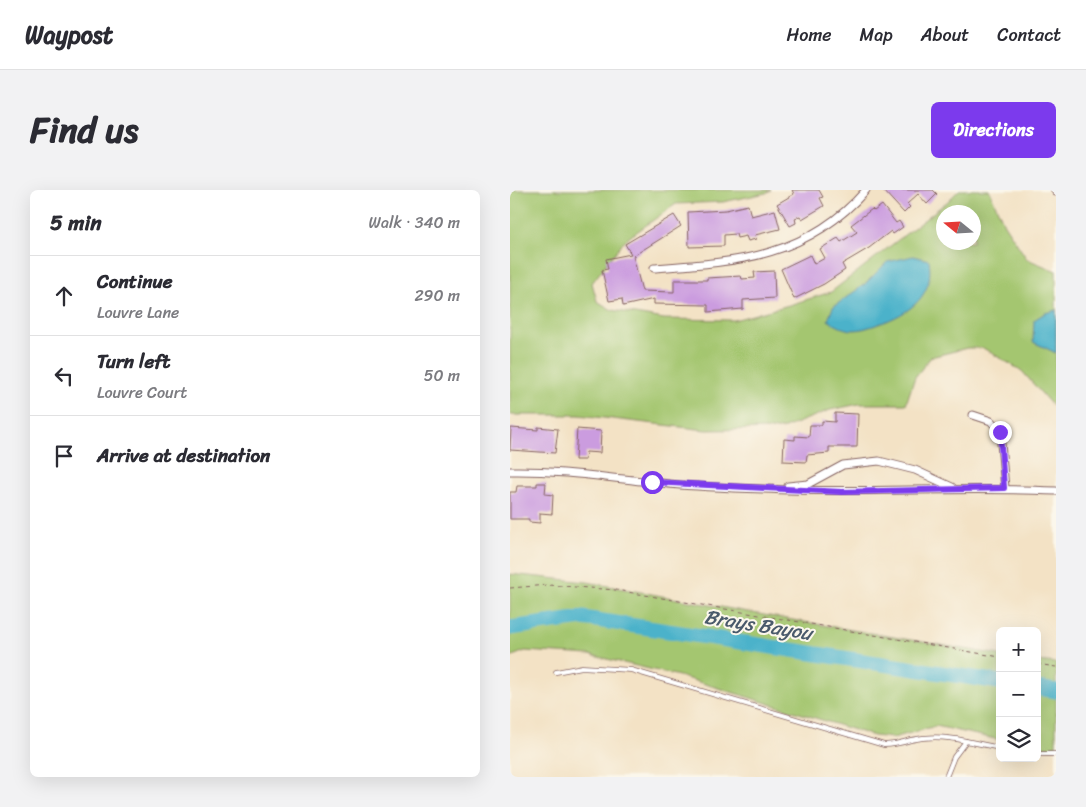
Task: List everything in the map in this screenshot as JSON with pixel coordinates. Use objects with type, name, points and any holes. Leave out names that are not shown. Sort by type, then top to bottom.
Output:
[{"type":"street","points":[[654,268],[727,263],[776,250],[819,232],[855,202],[866,190]]},
{"type":"street","points":[[974,415],[991,421],[1000,432],[1004,488]]},
{"type":"street","points":[[766,489],[808,484],[843,465],[879,461],[915,470],[954,488]]},
{"type":"street","points":[[510,471],[576,473],[671,484],[842,492],[954,488],[1056,491]]},
{"type":"lane","points":[[556,672],[582,667],[631,670],[884,744],[900,744],[912,740],[948,737],[996,747]]},
{"type":"lane","points":[[946,777],[954,757],[966,741]]},
{"type":"lane","points":[[1041,754],[1056,754]]},
{"type":"path","points":[[510,588],[548,585],[616,590],[996,656]]},
{"type":"path","points":[[1041,665],[1056,667]]},
{"type":"green space","points":[[510,190],[771,190],[766,193],[723,202],[676,204],[624,241],[592,283],[597,301],[612,310],[664,319],[734,320],[831,292],[936,211],[936,250],[981,250],[981,205],[943,205],[959,190],[989,190],[1004,224],[1027,259],[1056,271],[1056,410],[1022,371],[983,348],[967,348],[931,357],[915,377],[906,404],[859,404],[830,410],[782,429],[706,430],[579,415],[510,415]]},
{"type":"green space","points":[[510,574],[587,582],[769,616],[996,654],[996,739],[936,726],[893,738],[874,736],[679,676],[590,655],[525,651],[510,657]]},
{"type":"green space","points":[[1041,661],[1056,663],[1056,748],[1041,747]]},
{"type":"water","points":[[913,256],[929,260],[930,273],[924,293],[910,308],[890,320],[859,330],[841,328],[828,320],[833,307],[865,284],[887,262]]},
{"type":"water","points":[[1056,310],[1056,353],[1033,342],[1034,320],[1045,313]]},
{"type":"building","points":[[792,190],[819,190],[823,197],[820,198],[824,206],[802,219],[800,216],[795,218],[796,223],[790,226],[777,204],[794,194]]},
{"type":"building","points":[[883,190],[933,190],[937,194],[927,204],[918,194],[907,204],[910,207],[904,213]]},
{"type":"building","points":[[748,205],[751,216],[775,210],[780,229],[755,235],[756,239],[748,241],[746,236],[737,238],[736,234],[724,235],[724,246],[689,247],[688,212],[726,210]]},
{"type":"building","points":[[882,205],[896,223],[899,221],[903,227],[893,234],[891,231],[869,248],[842,264],[845,270],[824,284],[794,299],[781,269],[810,255],[814,264],[825,258],[820,249],[838,238],[841,242],[857,232],[851,225],[872,209],[874,211]]},
{"type":"building","points":[[674,215],[681,226],[633,256],[642,291],[674,292],[674,280],[707,280],[707,278],[741,276],[742,279],[755,278],[754,272],[774,271],[775,298],[743,300],[743,309],[708,312],[708,305],[654,304],[654,299],[623,306],[622,299],[609,301],[602,270],[608,269],[606,259],[631,254],[625,244]]},
{"type":"building","points":[[835,413],[858,414],[857,447],[829,447],[829,453],[807,455],[806,462],[783,461],[784,439],[795,440],[795,436],[809,437],[810,425],[822,425],[822,421],[835,422]]},
{"type":"building","points":[[538,427],[558,429],[555,453],[510,450],[511,428],[538,430]]},
{"type":"building","points":[[577,429],[601,431],[600,453],[586,452],[585,460],[575,460]]},
{"type":"building","points":[[537,483],[546,483],[545,494],[553,495],[552,514],[540,513],[540,523],[529,522],[529,519],[510,519],[510,492],[516,492],[517,486],[537,486]]},
{"type":"waterway","name":"Brays Bayou","points":[[510,628],[583,618],[996,681]]},
{"type":"waterway","name":"Brays Bayou","points":[[1041,689],[1056,691]]},
{"type":"route","points":[[652,482],[842,492],[1004,488],[1000,432]]}]
